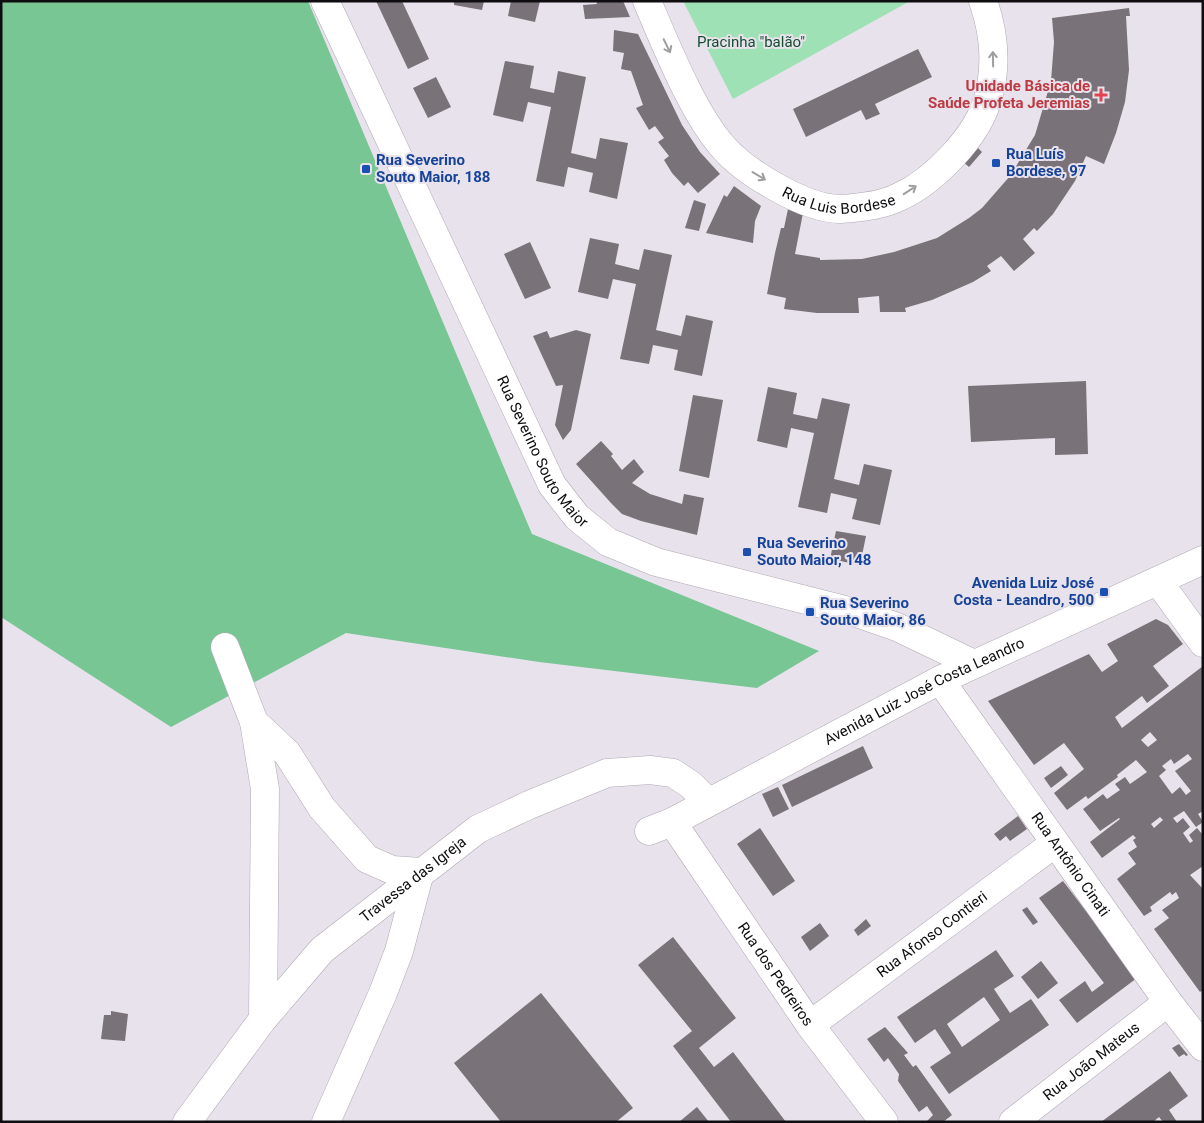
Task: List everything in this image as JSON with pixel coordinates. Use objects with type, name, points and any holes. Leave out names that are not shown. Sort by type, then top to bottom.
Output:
[{"type":"street","name":"Rua Severino Souto Maior","points":[[326,1],[552,485],[577,517],[608,542],[656,562],[857,613],[897,627],[974,664]]},
{"type":"street","name":"Rua Luis Bordese","points":[[647,1],[705,124],[725,149],[754,173],[789,193],[813,204],[838,209],[871,205],[899,198],[934,174],[965,142],[980,120],[988,98],[994,61],[988,16],[983,1]]},
{"type":"street","name":"Avenida Luiz José Costa Leandro","points":[[660,826],[940,680],[1203,560]]},
{"type":"street","points":[[1158,581],[1203,643]]},
{"type":"street","points":[[225,647],[254,722],[265,789],[263,1019]]},
{"type":"street","name":"Rua Antônio Cinati","points":[[940,680],[1168,1002],[1203,1047]]},
{"type":"street","points":[[254,722],[287,753],[322,808],[367,858],[392,870],[420,872],[399,952],[390,977],[326,1122]]},
{"type":"street","name":"Travessa das Igreja","points":[[187,1122],[263,1019],[322,950],[420,872],[478,829],[529,804],[607,773],[650,770],[673,773],[691,785],[708,802]]},
{"type":"street","name":"Rua dos Pedreiros","points":[[660,826],[884,1122]]},
{"type":"street","name":"Rua Afonso Contieri","points":[[810,1025],[1055,843]]},
{"type":"street","name":"Rua João Mateus","points":[[1014,1122],[1168,1002]]},
{"type":"green space","points":[[1,1],[308,1],[532,534],[819,651],[757,688],[539,662],[346,633],[171,727],[1,617]]},
{"type":"green space","name":"Pracinha \"balão\"","points":[[683,1],[910,1],[733,99]]},
{"type":"building","points":[[376,1],[402,1],[429,59],[408,69]]},
{"type":"building","points":[[454,1],[484,1],[482,10],[454,5]]},
{"type":"building","points":[[511,1],[540,1],[535,22],[508,16]]},
{"type":"building","points":[[596,1],[623,1],[630,17],[585,19],[583,5],[597,4]]},
{"type":"building","points":[[1129,8],[1130,16],[1126,16],[1129,70],[1125,102],[1104,164],[1086,156],[1075,181],[1053,214],[1037,231],[1034,228],[1023,239],[1035,253],[1014,271],[1001,256],[987,266],[991,271],[973,282],[932,300],[905,308],[906,312],[880,312],[879,296],[858,298],[859,313],[817,313],[784,309],[786,298],[767,294],[781,228],[784,228],[788,209],[803,213],[795,254],[820,258],[820,260],[862,259],[894,252],[937,238],[982,208],[1010,176],[1035,135],[1051,81],[1054,42],[1052,18]]},
{"type":"building","points":[[614,30],[638,34],[682,125],[700,152],[720,174],[698,193],[688,182],[684,186],[672,173],[664,160],[669,156],[658,142],[664,138],[655,126],[649,130],[636,108],[643,105],[631,71],[621,69],[624,53],[613,51]]},
{"type":"building","points":[[918,49],[932,77],[875,104],[880,114],[866,120],[861,110],[806,137],[793,109]]},
{"type":"building","points":[[505,61],[534,66],[530,88],[554,93],[558,71],[586,77],[571,153],[596,159],[600,138],[628,143],[617,199],[589,192],[593,173],[568,167],[564,187],[536,181],[551,107],[528,102],[523,122],[493,115]]},
{"type":"building","points":[[436,77],[451,107],[428,118],[413,88]]},
{"type":"building","points":[[976,146],[982,152],[969,167],[962,161]]},
{"type":"building","points":[[734,186],[761,206],[755,221],[753,243],[706,233],[724,195],[727,197]]},
{"type":"building","points":[[694,200],[706,204],[699,231],[685,228]]},
{"type":"building","points":[[590,238],[619,244],[615,264],[639,270],[644,249],[672,255],[656,330],[681,336],[686,315],[713,321],[702,376],[674,370],[678,350],[653,345],[649,364],[620,359],[636,284],[613,279],[608,299],[578,292]]},
{"type":"building","points":[[530,242],[551,288],[525,299],[504,254]]},
{"type":"building","points":[[576,330],[591,334],[571,430],[563,440],[555,425],[563,385],[556,386],[533,336],[547,331],[550,338]]},
{"type":"building","points":[[1086,381],[1088,454],[1055,455],[1055,438],[971,442],[968,386]]},
{"type":"building","points":[[768,387],[797,393],[793,414],[817,419],[822,398],[850,404],[834,479],[859,485],[864,464],[892,470],[880,525],[852,519],[857,499],[831,493],[827,513],[798,507],[814,433],[791,428],[787,448],[757,441]]},
{"type":"building","points":[[693,395],[723,400],[709,478],[679,471]]},
{"type":"building","points":[[601,441],[613,454],[611,456],[622,470],[634,459],[644,472],[632,483],[650,494],[682,504],[684,494],[704,498],[697,535],[641,521],[622,514],[576,464]]},
{"type":"building","points":[[836,531],[866,536],[860,565],[830,559]]},
{"type":"building","points":[[1156,619],[1168,625],[1183,644],[1153,666],[1169,686],[1147,703],[1142,696],[1115,717],[1122,728],[1203,666],[1203,811],[1198,814],[1203,822],[1196,827],[1184,811],[1173,818],[1177,823],[1183,818],[1190,827],[1183,833],[1190,843],[1193,841],[1189,835],[1197,828],[1203,835],[1203,866],[1190,875],[1203,889],[1203,990],[1200,992],[1154,929],[1169,918],[1162,910],[1179,898],[1176,892],[1172,895],[1170,892],[1150,907],[1152,911],[1144,916],[1117,879],[1136,864],[1128,853],[1137,847],[1133,840],[1136,838],[1133,835],[1102,858],[1090,842],[1120,819],[1100,831],[1083,809],[1103,794],[1107,799],[1120,790],[1115,784],[1125,777],[1130,784],[1147,772],[1136,760],[1117,775],[1118,777],[1088,799],[1086,796],[1067,810],[1054,793],[1084,769],[1064,743],[1034,765],[988,701],[1089,654],[1102,672],[1118,661],[1107,644]],"holes":[[[1150,732],[1157,740],[1148,747],[1141,740]],[[1188,754],[1192,759],[1175,771],[1191,791],[1186,795],[1180,787],[1172,794],[1159,776],[1166,770],[1162,766],[1171,759],[1174,764]],[[1160,817],[1163,820],[1154,828],[1151,824]]]},
{"type":"building","points":[[863,746],[873,768],[792,807],[782,785]]},
{"type":"building","points":[[1061,766],[1068,775],[1051,788],[1044,778]]},
{"type":"building","points":[[778,787],[789,809],[773,817],[762,794]]},
{"type":"building","points":[[1018,816],[1027,829],[1010,841],[1006,836],[1000,841],[994,834]]},
{"type":"building","points":[[760,828],[795,881],[773,896],[737,844]]},
{"type":"building","points":[[1063,881],[1137,978],[1077,1023],[1059,1000],[1085,981],[1092,992],[1104,983],[1039,898]]},
{"type":"building","points":[[1027,907],[1038,922],[1033,925],[1022,910]]},
{"type":"building","points":[[866,919],[871,926],[858,936],[854,930]]},
{"type":"building","points":[[820,923],[829,936],[810,951],[801,937]]},
{"type":"building","points":[[673,937],[736,1018],[699,1048],[714,1067],[733,1052],[786,1122],[731,1122],[673,1046],[692,1031],[638,965]]},
{"type":"building","points":[[996,950],[1014,976],[994,989],[1010,1013],[1031,999],[1049,1025],[949,1094],[930,1067],[951,1053],[935,1029],[915,1043],[897,1017]],"holes":[[[984,997],[1000,1020],[962,1047],[947,1024]]]},
{"type":"building","points":[[1041,961],[1058,983],[1038,999],[1021,977]]},
{"type":"building","points":[[541,993],[633,1108],[616,1122],[501,1122],[454,1063]]},
{"type":"building","points":[[111,1011],[128,1014],[125,1041],[101,1039],[104,1015],[111,1015]]},
{"type":"building","points":[[885,1027],[908,1053],[904,1055],[913,1067],[916,1065],[952,1115],[943,1122],[926,1122],[933,1115],[927,1106],[919,1112],[898,1081],[899,1074],[888,1058],[884,1062],[867,1039]]},
{"type":"building","points":[[1179,1044],[1188,1055],[1184,1054],[1179,1057],[1172,1048]]},
{"type":"building","points":[[1170,1071],[1188,1096],[1169,1110],[1177,1122],[1163,1122],[1159,1117],[1153,1122],[1101,1122]]},
{"type":"building","points":[[697,1107],[709,1122],[679,1122]]},
{"type":"place","name":"Unidade Básica de Saúde Profeta Jeremias","points":[[1101,95]]},
{"type":"place","name":"Rua Luís Bordese, 97","points":[[996,163]]},
{"type":"place","name":"Rua Severino Souto Maior, 188","points":[[366,169]]},
{"type":"place","name":"Rua Severino Souto Maior, 148","points":[[747,552]]},
{"type":"place","name":"Avenida Luiz José Costa - Leandro, 500","points":[[1104,592]]},
{"type":"place","name":"Rua Severino Souto Maior, 86","points":[[810,612]]}]
